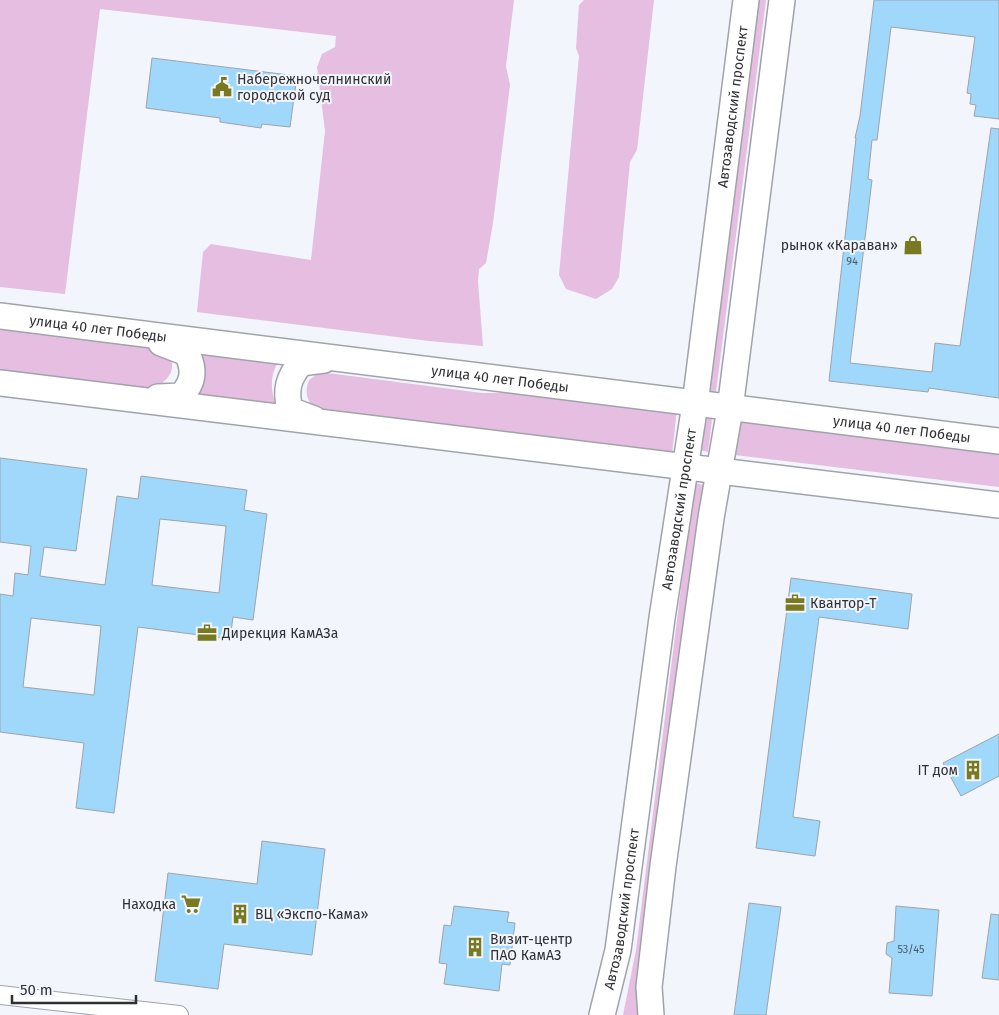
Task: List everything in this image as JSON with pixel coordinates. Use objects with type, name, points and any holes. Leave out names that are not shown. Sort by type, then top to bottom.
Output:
[{"type":"street","name":"Автозаводский проспект","points":[[602,1015],[618,950],[640,770],[696,404],[746,0]]},
{"type":"street","points":[[651,1015],[649,986],[663,866],[719,471],[730,409],[782,0]]},
{"type":"street","name":"улица 40 лет Победы","points":[[0,316],[730,409],[999,441]]},
{"type":"street","points":[[128,399],[181,396],[189,388],[193,376],[192,364],[188,353],[136,334]]},
{"type":"street","points":[[326,423],[290,410],[287,398],[287,385],[292,373],[301,363],[334,358]]},
{"type":"street","points":[[0,383],[999,505]]},
{"type":"street","points":[[0,995],[179,1015]]},
{"type":"shaded area","points":[[0,0],[514,0],[506,66],[510,85],[493,223],[486,263],[479,269],[478,281],[483,346],[197,312],[203,252],[211,244],[311,260],[325,131],[317,67],[322,54],[335,47],[336,36],[100,9],[65,294],[0,287]]},
{"type":"shaded area","points":[[584,0],[654,0],[637,150],[630,162],[619,277],[612,289],[596,299],[566,289],[559,275],[579,56],[576,48],[579,5]]},
{"type":"shaded area","points":[[756,0],[766,0],[716,392],[706,391]]},
{"type":"shaded area","points":[[0,329],[156,347],[171,359],[172,369],[165,381],[153,390],[0,379]]},
{"type":"shaded area","points":[[200,350],[280,360],[272,377],[273,396],[278,408],[194,398],[202,387],[205,375],[203,357]]},
{"type":"shaded area","points":[[320,372],[482,393],[544,393],[677,408],[672,455],[317,411],[309,400],[307,389],[309,380]]},
{"type":"shaded area","points":[[704,411],[713,412],[708,452],[699,450]]},
{"type":"shaded area","points":[[740,416],[999,450],[999,487],[735,455]]},
{"type":"shaded area","points":[[694,483],[704,485],[640,1015],[623,1015],[636,950]]},
{"type":"building","points":[[874,0],[999,0],[999,119],[974,116],[976,105],[970,104],[971,94],[967,93],[975,37],[891,27],[877,140],[872,140],[868,179],[872,180],[850,363],[932,372],[935,343],[960,346],[991,128],[999,129],[999,398],[929,388],[928,392],[829,381],[855,138],[860,116]]},
{"type":"building","name":"Набережночелнинский городской суд","points":[[152,58],[297,76],[290,127],[262,124],[261,128],[220,122],[220,118],[146,108]]},
{"type":"building","name":"Дирекция КамАЗа","points":[[0,458],[87,469],[76,551],[44,547],[40,576],[105,585],[117,496],[138,499],[141,476],[247,490],[244,510],[267,514],[253,620],[233,617],[230,639],[138,627],[114,813],[76,808],[84,743],[0,732],[0,594],[13,596],[15,573],[28,575],[31,546],[0,542]],"holes":[[[160,519],[226,526],[219,593],[152,585]],[[31,618],[101,626],[94,695],[23,687]]]},
{"type":"building","points":[[791,578],[912,594],[908,629],[819,617],[793,817],[820,821],[815,856],[756,848]]},
{"type":"building","name":"IT дом","points":[[999,734],[999,776],[961,796],[943,763]]},
{"type":"building","name":"ВЦ «Экспо-Кама»","points":[[262,841],[325,849],[312,955],[224,944],[218,989],[155,981],[168,873],[257,884]]},
{"type":"building","points":[[749,903],[781,907],[766,1015],[734,1015]]},
{"type":"building","name":"Визит-центр ПАО КамАЗ","points":[[454,906],[509,912],[507,922],[515,923],[510,965],[502,964],[499,991],[444,984],[447,964],[439,963],[444,925],[451,926]]},
{"type":"building","points":[[896,906],[939,910],[932,996],[889,993],[892,958],[886,954],[887,943],[894,941]]},
{"type":"building","points":[[991,914],[999,915],[999,980],[982,978]]},
{"type":"place","name":"Набережночелнинский городской суд","points":[[222,87]]},
{"type":"place","name":"рынок «Караван»","points":[[913,245]]},
{"type":"place","name":"Квантор-Т","points":[[795,603]]},
{"type":"place","name":"Дирекция КамАЗа","points":[[207,633]]},
{"type":"place","name":"IT дом","points":[[973,770]]},
{"type":"place","name":"Находка","points":[[191,904]]},
{"type":"place","name":"ВЦ «Экспо-Кама»","points":[[240,914]]},
{"type":"place","name":"Визит-центр ПАО КамАЗ","points":[[475,947]]}]
